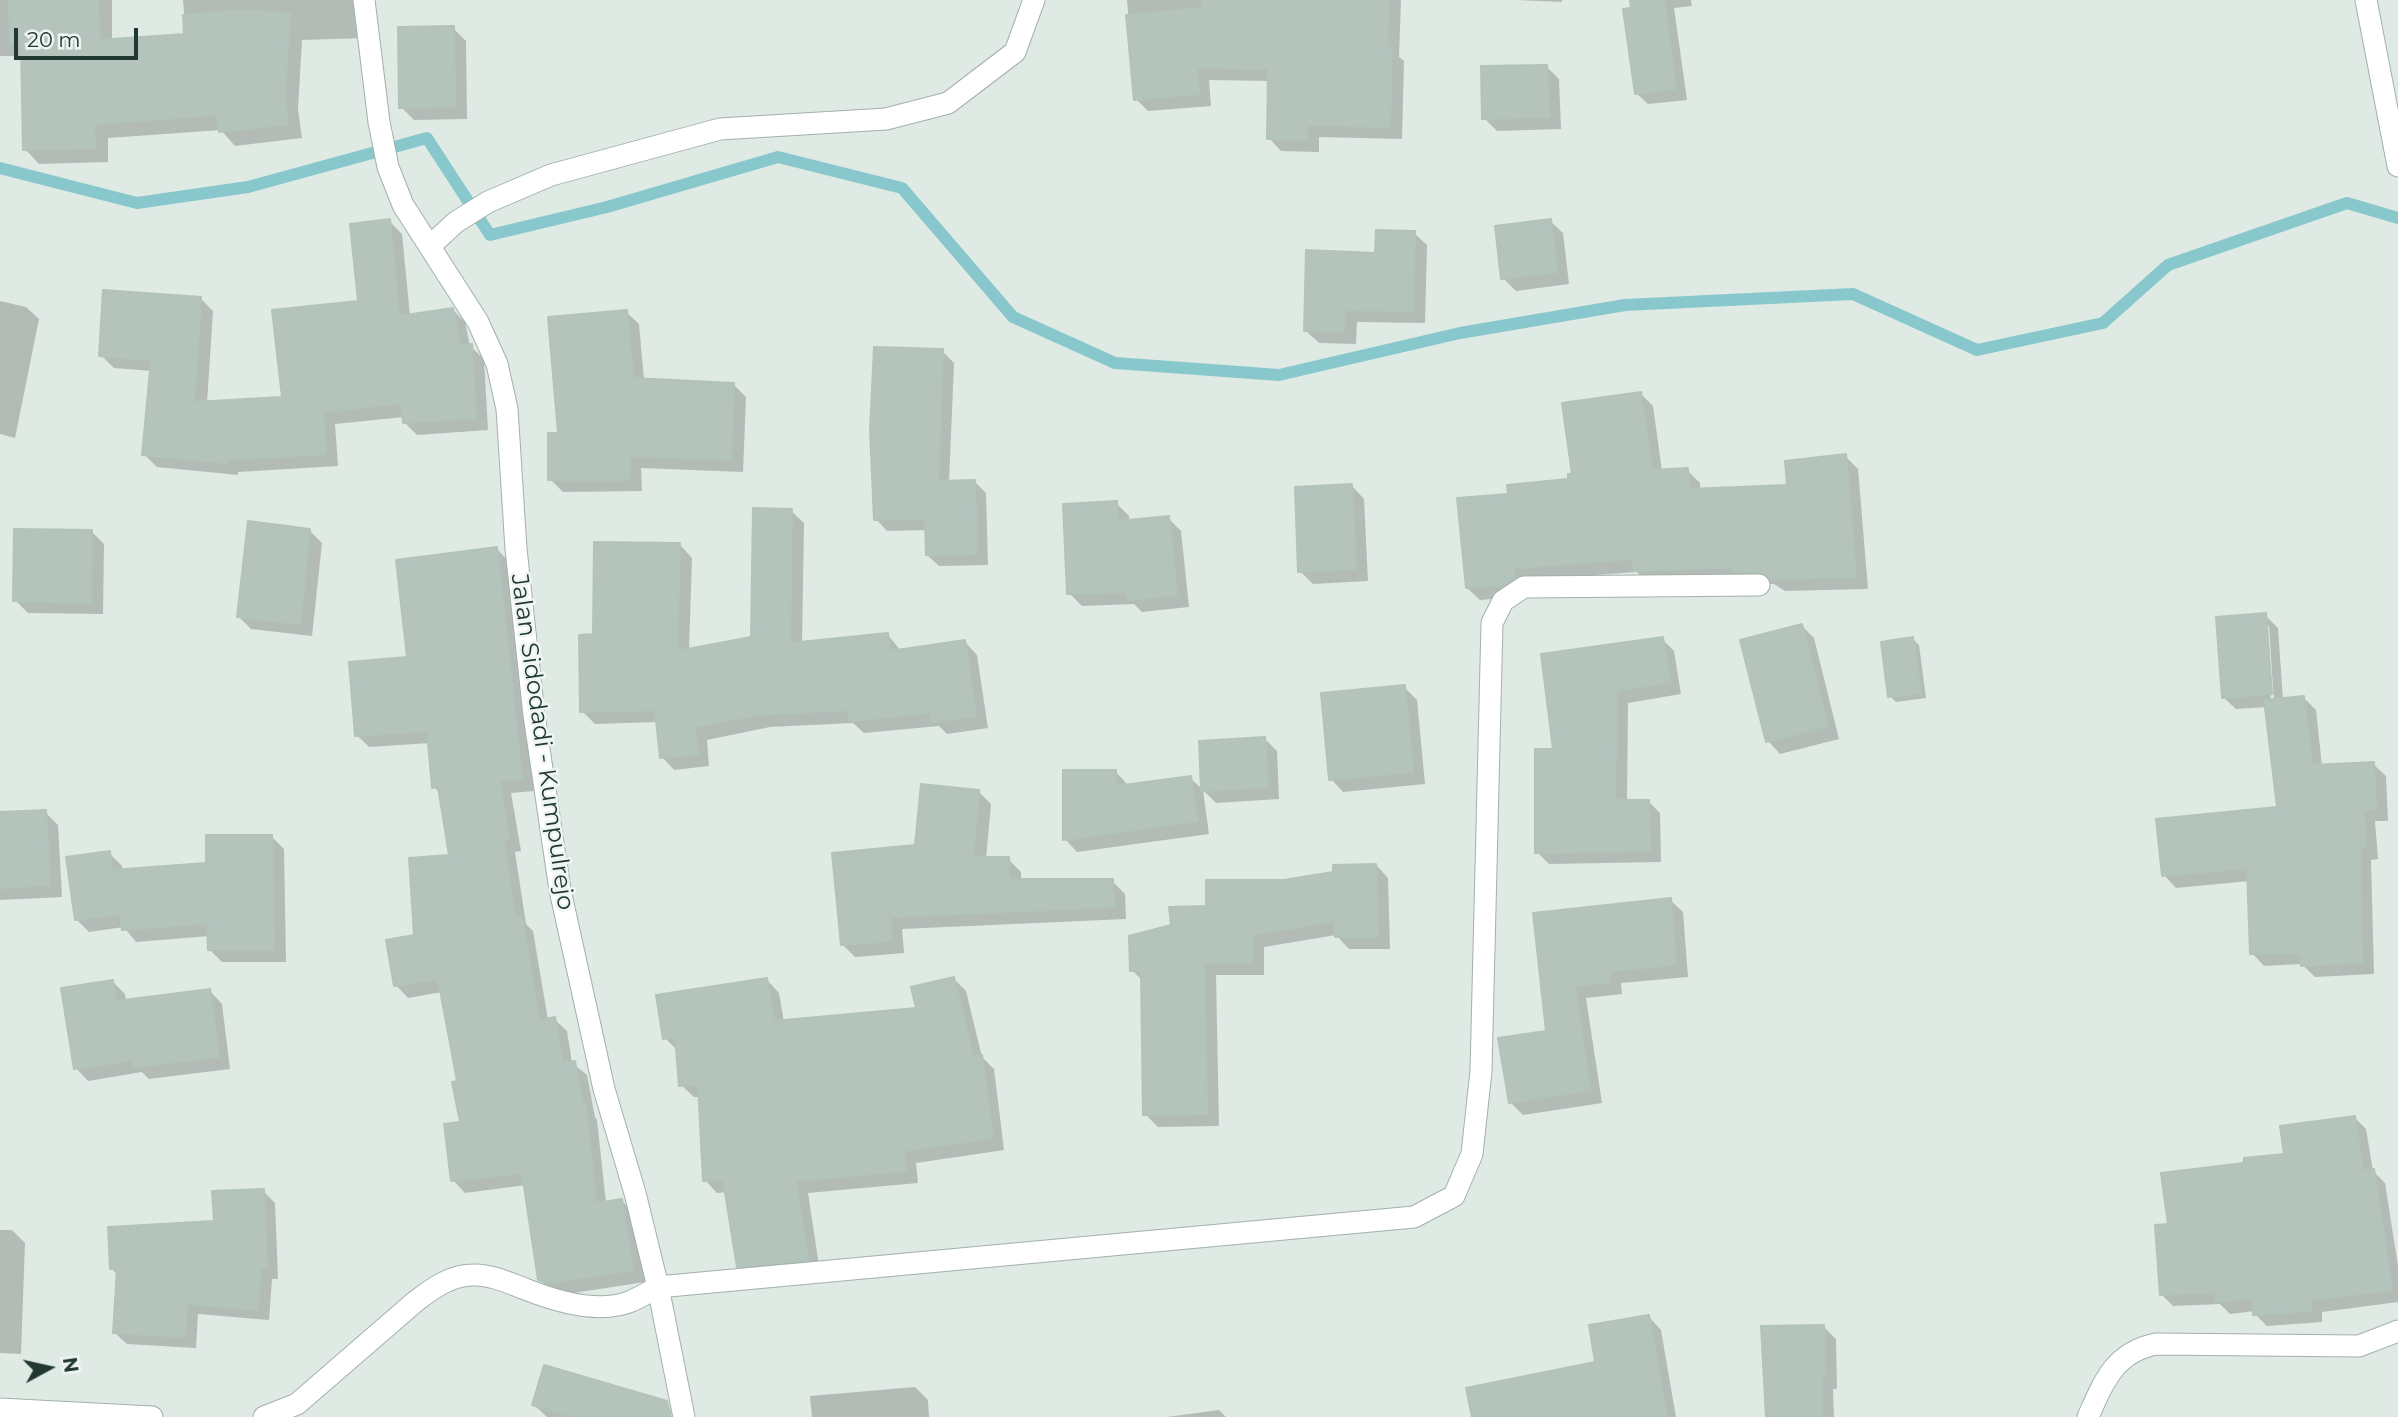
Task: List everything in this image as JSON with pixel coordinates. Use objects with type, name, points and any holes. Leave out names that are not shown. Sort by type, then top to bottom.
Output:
[{"type":"street","name":"Jalan Sidodadi - Kumpulrejo","points":[[364,0],[379,122],[388,167],[403,205],[478,323],[497,363],[506,409],[516,549],[534,715],[560,890],[604,1089],[635,1193],[658,1287],[684,1417]]},
{"type":"street","points":[[430,246],[456,222],[488,202],[551,175],[720,129],[886,119],[948,103],[1015,52],[1034,0]]},
{"type":"street","points":[[2366,0],[2398,165]]},
{"type":"street","points":[[268,1416],[296,1404],[436,1286],[474,1274],[497,1279],[542,1296],[583,1305],[627,1303],[658,1287],[1414,1217],[1454,1196],[1472,1154],[1481,1071],[1492,623],[1503,600],[1524,587],[1759,586]]},
{"type":"street","points":[[2088,1417],[2117,1362],[2137,1348],[2156,1344],[2359,1346],[2398,1331]]},
{"type":"street","points":[[0,1409],[152,1417]]},
{"type":"building","points":[[9,0],[98,0],[99,40],[184,34],[183,15],[240,10],[290,13],[285,93],[288,124],[219,132],[217,115],[94,124],[95,148],[23,150],[21,42],[10,42]]},
{"type":"building","points":[[1202,0],[1389,0],[1387,47],[1392,47],[1390,127],[1307,125],[1307,140],[1267,139],[1268,69],[1197,68],[1199,94],[1134,100],[1126,15],[1202,8]]},
{"type":"building","points":[[1630,0],[1664,0],[1676,89],[1635,94],[1623,9],[1631,8]]},
{"type":"building","points":[[454,26],[455,107],[399,108],[398,27]]},
{"type":"building","points":[[1547,65],[1549,117],[1482,119],[1481,66]]},
{"type":"building","points":[[390,219],[399,316],[453,308],[460,345],[472,344],[476,418],[403,423],[401,403],[323,412],[326,454],[226,460],[226,463],[142,455],[151,360],[99,356],[103,290],[201,297],[194,402],[282,397],[272,310],[358,301],[350,224]]},
{"type":"building","points":[[1551,219],[1557,272],[1501,279],[1495,226]]},
{"type":"building","points":[[1376,230],[1415,231],[1413,311],[1345,310],[1344,332],[1304,331],[1306,250],[1375,253]]},
{"type":"building","points":[[627,310],[633,378],[734,383],[731,460],[630,456],[630,480],[548,480],[548,433],[558,433],[548,317]]},
{"type":"building","points":[[874,347],[943,349],[938,481],[975,480],[977,554],[926,555],[925,519],[874,520],[870,430]]},
{"type":"building","points":[[1641,392],[1652,470],[1688,468],[1689,489],[1787,485],[1785,461],[1846,454],[1856,577],[1771,579],[1760,572],[1733,572],[1733,567],[1634,571],[1633,559],[1514,568],[1514,578],[1504,585],[1466,588],[1457,498],[1508,494],[1507,485],[1568,479],[1568,474],[1572,474],[1562,403]]},
{"type":"building","points":[[1352,484],[1356,569],[1298,572],[1295,487]]},
{"type":"building","points":[[1117,501],[1118,521],[1169,516],[1177,595],[1128,600],[1127,592],[1067,594],[1063,504]]},
{"type":"building","points":[[753,508],[792,509],[790,643],[888,633],[890,651],[965,640],[976,716],[932,722],[931,713],[849,721],[848,710],[756,715],[695,727],[698,754],[660,758],[655,710],[580,712],[579,635],[593,634],[594,542],[680,543],[677,651],[751,637]]},
{"type":"building","points":[[248,521],[310,529],[300,624],[237,617]]},
{"type":"building","points":[[14,529],[92,530],[91,603],[13,601]]},
{"type":"building","points":[[497,547],[522,779],[500,781],[509,839],[504,840],[515,918],[522,917],[539,1020],[555,1017],[563,1063],[575,1061],[583,1105],[586,1105],[596,1203],[622,1199],[633,1270],[546,1283],[538,1280],[522,1173],[451,1181],[444,1124],[460,1122],[452,1082],[457,1081],[438,979],[394,986],[386,940],[414,935],[409,858],[449,855],[438,787],[432,788],[427,731],[355,736],[349,662],[407,657],[396,560]]},
{"type":"building","points":[[2266,613],[2272,694],[2222,698],[2216,617]]},
{"type":"building","points":[[1802,624],[1828,726],[1766,742],[1740,640]]},
{"type":"building","points":[[1663,637],[1670,682],[1617,691],[1615,800],[1649,800],[1650,851],[1535,853],[1535,749],[1553,749],[1541,654]]},
{"type":"building","points":[[1913,637],[1921,693],[1888,697],[1881,642]]},
{"type":"building","points":[[1405,685],[1413,772],[1329,780],[1321,693]]},
{"type":"building","points":[[2304,696],[2312,765],[2374,762],[2376,809],[2364,810],[2366,847],[2360,848],[2362,962],[2301,966],[2300,953],[2250,954],[2247,868],[2162,876],[2156,819],[2277,807],[2264,700]]},
{"type":"building","points":[[1265,737],[1268,787],[1201,791],[1199,741]]},
{"type":"building","points":[[1063,770],[1116,770],[1116,786],[1191,776],[1197,821],[1063,840]]},
{"type":"building","points":[[921,784],[979,790],[973,857],[1009,857],[1010,879],[1113,879],[1114,907],[890,917],[892,941],[841,945],[832,853],[915,845]]},
{"type":"building","points":[[46,810],[50,885],[0,888],[0,812]]},
{"type":"building","points":[[206,835],[272,835],[274,950],[208,950],[207,923],[122,930],[121,914],[75,920],[66,857],[110,851],[112,870],[206,863]]},
{"type":"building","points":[[1376,864],[1378,937],[1335,937],[1334,921],[1252,935],[1253,963],[1204,963],[1207,1114],[1143,1115],[1141,971],[1130,971],[1129,936],[1171,925],[1169,907],[1206,906],[1206,880],[1284,880],[1333,872],[1333,865]]},
{"type":"building","points":[[1671,898],[1676,965],[1609,971],[1610,982],[1575,986],[1590,1090],[1509,1103],[1498,1038],[1546,1031],[1533,913]]},
{"type":"building","points":[[954,977],[973,1056],[982,1055],[993,1138],[904,1151],[906,1171],[796,1181],[808,1260],[737,1267],[723,1180],[703,1181],[698,1084],[679,1086],[675,1037],[663,1039],[656,995],[767,978],[774,1021],[916,1008],[911,987]]},
{"type":"building","points":[[113,980],[116,1001],[210,989],[219,1057],[134,1067],[133,1060],[74,1069],[61,988]]},
{"type":"building","points":[[2355,1116],[2363,1171],[2374,1169],[2392,1290],[2311,1300],[2311,1311],[2253,1315],[2252,1298],[2216,1302],[2215,1292],[2160,1295],[2155,1225],[2168,1224],[2161,1173],[2244,1163],[2244,1158],[2284,1154],[2280,1126]]},
{"type":"building","points":[[264,1189],[267,1268],[261,1268],[258,1310],[187,1304],[185,1337],[113,1333],[117,1269],[110,1269],[108,1227],[214,1221],[212,1191]]},
{"type":"building","points":[[1649,1315],[1667,1417],[1472,1417],[1466,1388],[1595,1362],[1589,1325]]},
{"type":"building","points":[[1824,1325],[1825,1377],[1822,1377],[1822,1417],[1766,1417],[1761,1326]]},
{"type":"building","points":[[544,1365],[667,1401],[671,1417],[573,1417],[532,1405]]},
{"type":"waterway","points":[[0,168],[137,203],[248,187],[427,138],[490,235],[607,207],[778,157],[902,188],[1013,317],[1115,363],[1279,375],[1460,333],[1625,305],[1853,294],[1977,350],[2103,323],[2168,265],[2347,203],[2398,218]]}]
